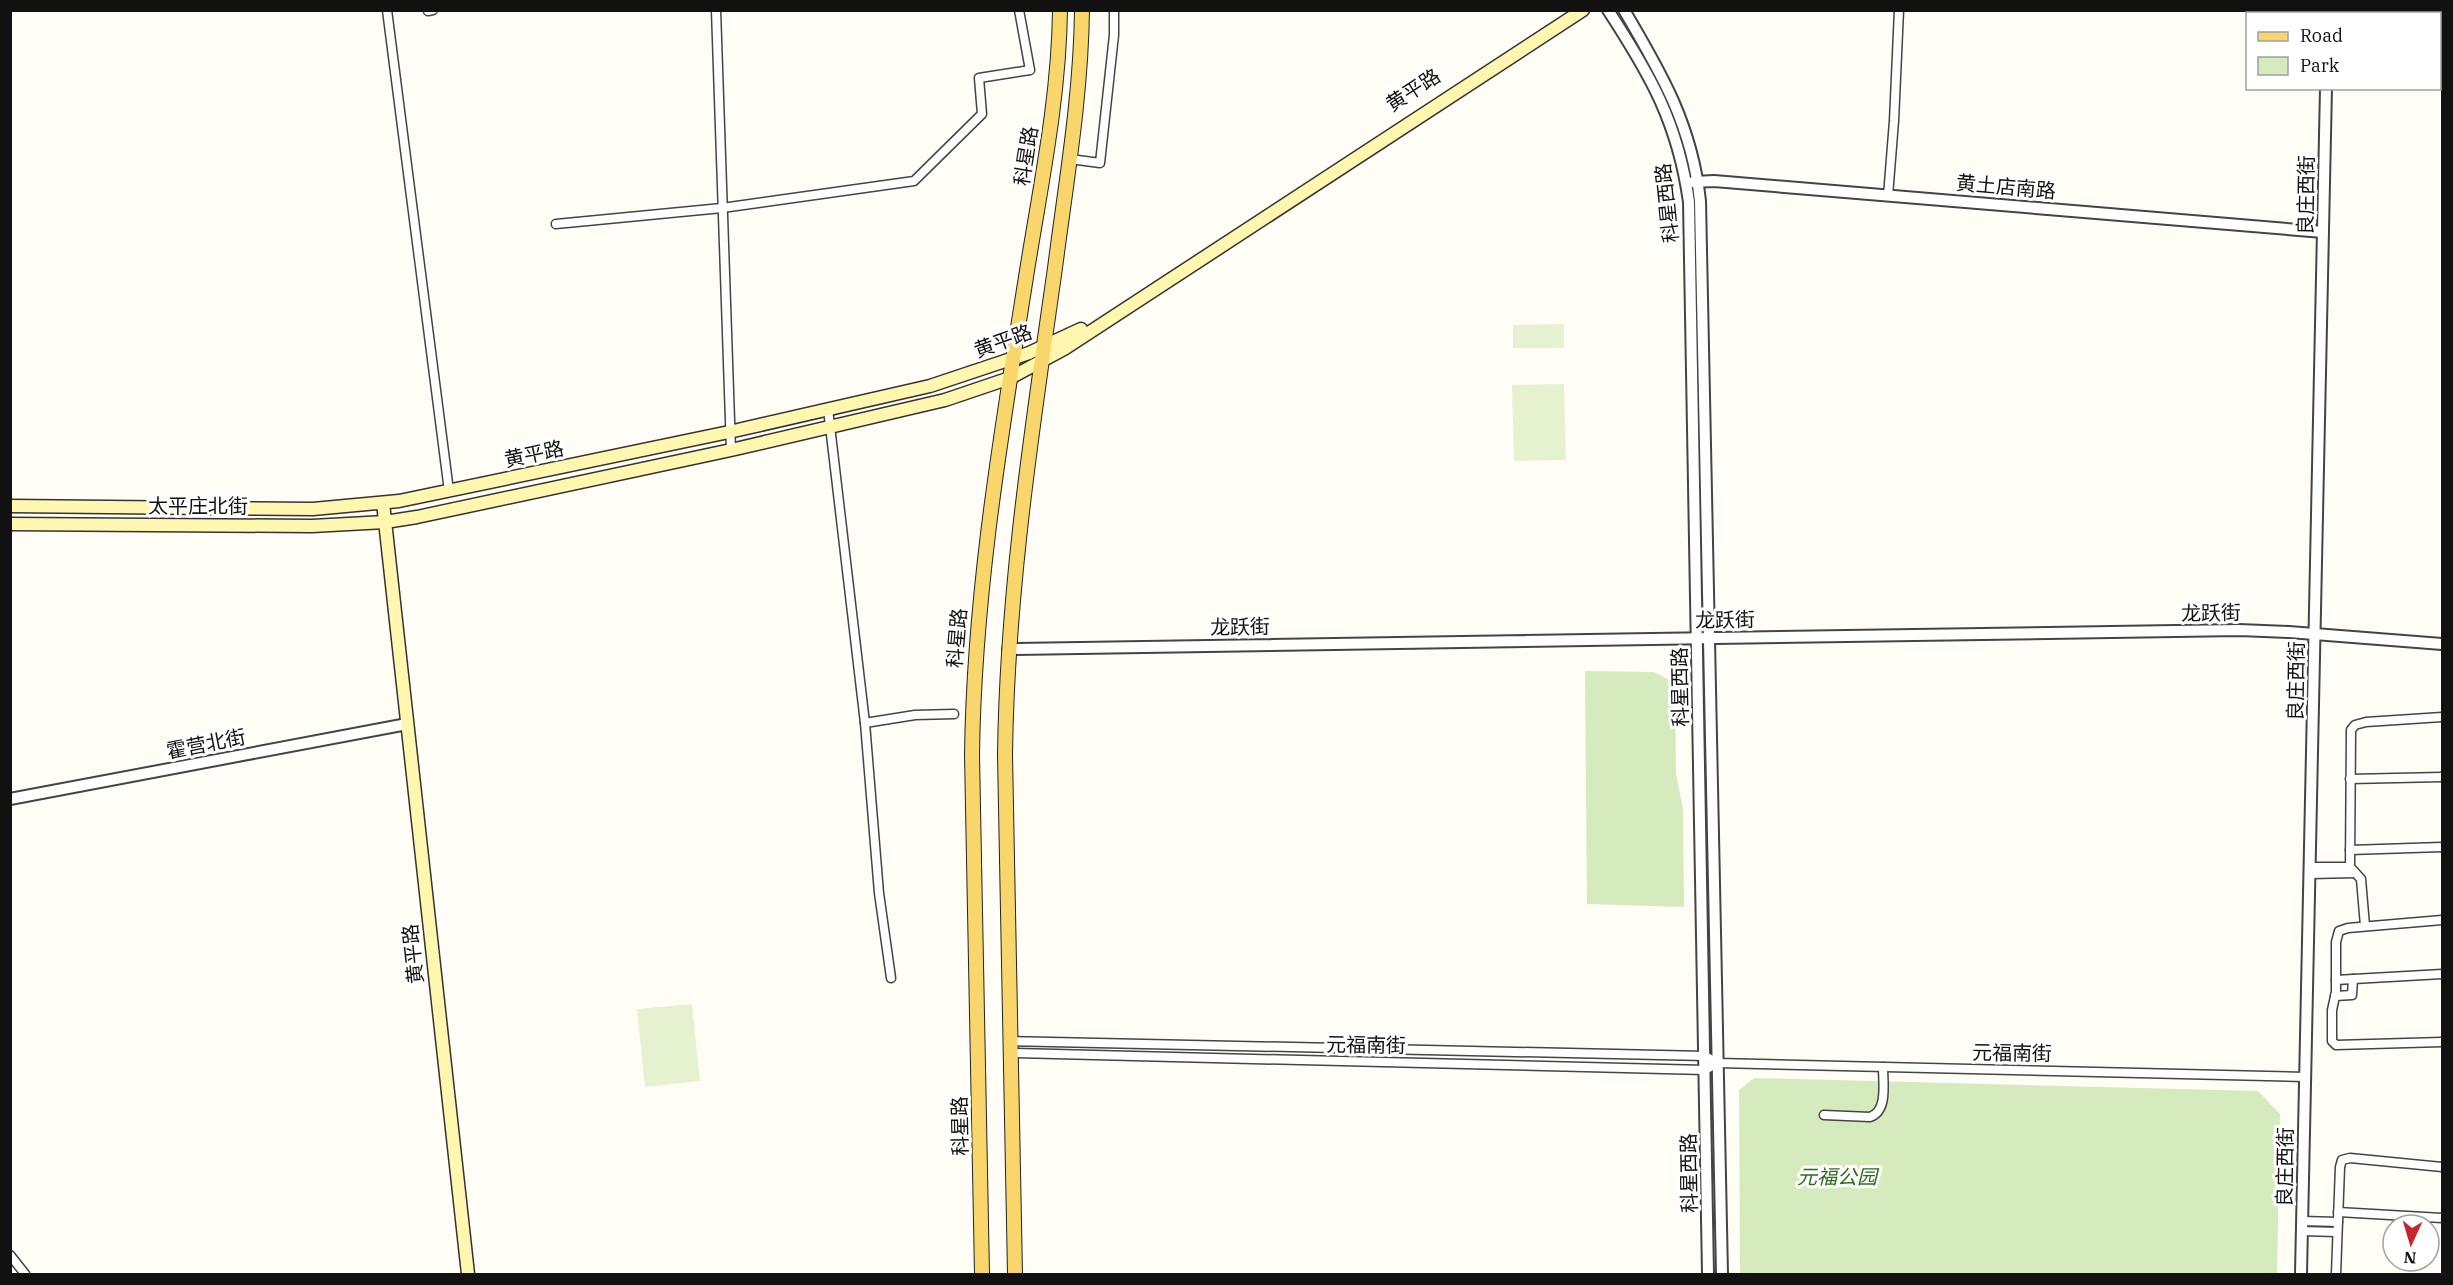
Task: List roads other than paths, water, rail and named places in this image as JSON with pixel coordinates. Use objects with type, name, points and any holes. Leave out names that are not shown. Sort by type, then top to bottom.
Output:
[{"type":"main road","name":"科星路","points":[[982,1275],[972,700],[986,548],[1010,378],[1052,114],[1060,10]]},
{"type":"main road","points":[[1015,1275],[1005,755],[1008,649],[1021,510],[1070,159],[1080,68],[1082,10]]},
{"type":"main road","name":"黄平路","points":[[468,1275],[383,503],[449,492],[939,384],[1044,347],[1104,315],[1571,10]]},
{"type":"main road","name":"黄平路","points":[[385,522],[731,450],[945,400],[1010,378],[1041,362],[1583,10]]},
{"type":"main road","name":"太平庄北街","points":[[10,506],[313,508],[383,503]]},
{"type":"main road","name":"太平庄北街","points":[[10,524],[312,526],[385,522]]},
{"type":"street","points":[[387,10],[449,492]]},
{"type":"street","points":[[428,11],[433,10]]},
{"type":"street","points":[[716,10],[731,450]]},
{"type":"street","points":[[556,224],[722,208],[914,182],[982,114],[979,78],[1030,70],[1019,10]]},
{"type":"street","points":[[1070,159],[1100,163],[1114,35],[1114,10]]},
{"type":"street","name":"科星西路","points":[[1608,10],[1641,61],[1665,108],[1701,213],[1722,1275]]},
{"type":"street","name":"科星西路","points":[[1624,10],[1659,69],[1676,104],[1691,145],[1692,182],[1689,213],[1708,1275]]},
{"type":"street","points":[[1888,196],[1899,10]]},
{"type":"street","name":"良庄西街","points":[[2301,1275],[2326,90]]},
{"type":"street","name":"黄土店南路","points":[[1692,182],[1714,181],[2323,232]]},
{"type":"street","points":[[828,408],[865,723],[879,892],[891,978]]},
{"type":"street","name":"龙跃街","points":[[1008,649],[2239,630],[2442,644]]},
{"type":"street","points":[[865,723],[915,715],[954,714]]},
{"type":"street","points":[[2365,926],[2362,881],[2353,870],[2350,850],[2350,734],[2355,725],[2366,722],[2442,717]]},
{"type":"street","name":"霍营北街","points":[[10,799],[407,724]]},
{"type":"street","points":[[2350,779],[2442,777]]},
{"type":"street","points":[[2350,850],[2442,847]]},
{"type":"street","points":[[2310,871],[2353,870]]},
{"type":"street","points":[[2442,920],[2345,928],[2338,934],[2335,996],[2331,1010],[2332,1041],[2336,1045],[2442,1042]]},
{"type":"street","points":[[2336,980],[2442,974]]},
{"type":"street","points":[[2335,996],[2352,995],[2353,979]]},
{"type":"street","name":"元福南街","points":[[1011,1047],[1705,1070],[1718,1063]]},
{"type":"street","name":"元福南街","points":[[1011,1047],[1704,1056],[1718,1063],[2305,1077]]},
{"type":"street","points":[[1824,1115],[1870,1117],[1878,1113],[1882,1104],[1883,1067]]},
{"type":"street","points":[[2336,1275],[2340,1167],[2344,1159],[2442,1167]]},
{"type":"street","points":[[2338,1212],[2442,1218]]},
{"type":"street","points":[[2302,1226],[2338,1222]]},
{"type":"street","points":[[2302,1226],[2337,1232]]},
{"type":"street","points":[[10,1255],[25,1275]]},
{"type":"park label","name":"元福公园","points":[[1837,1177]]}]
